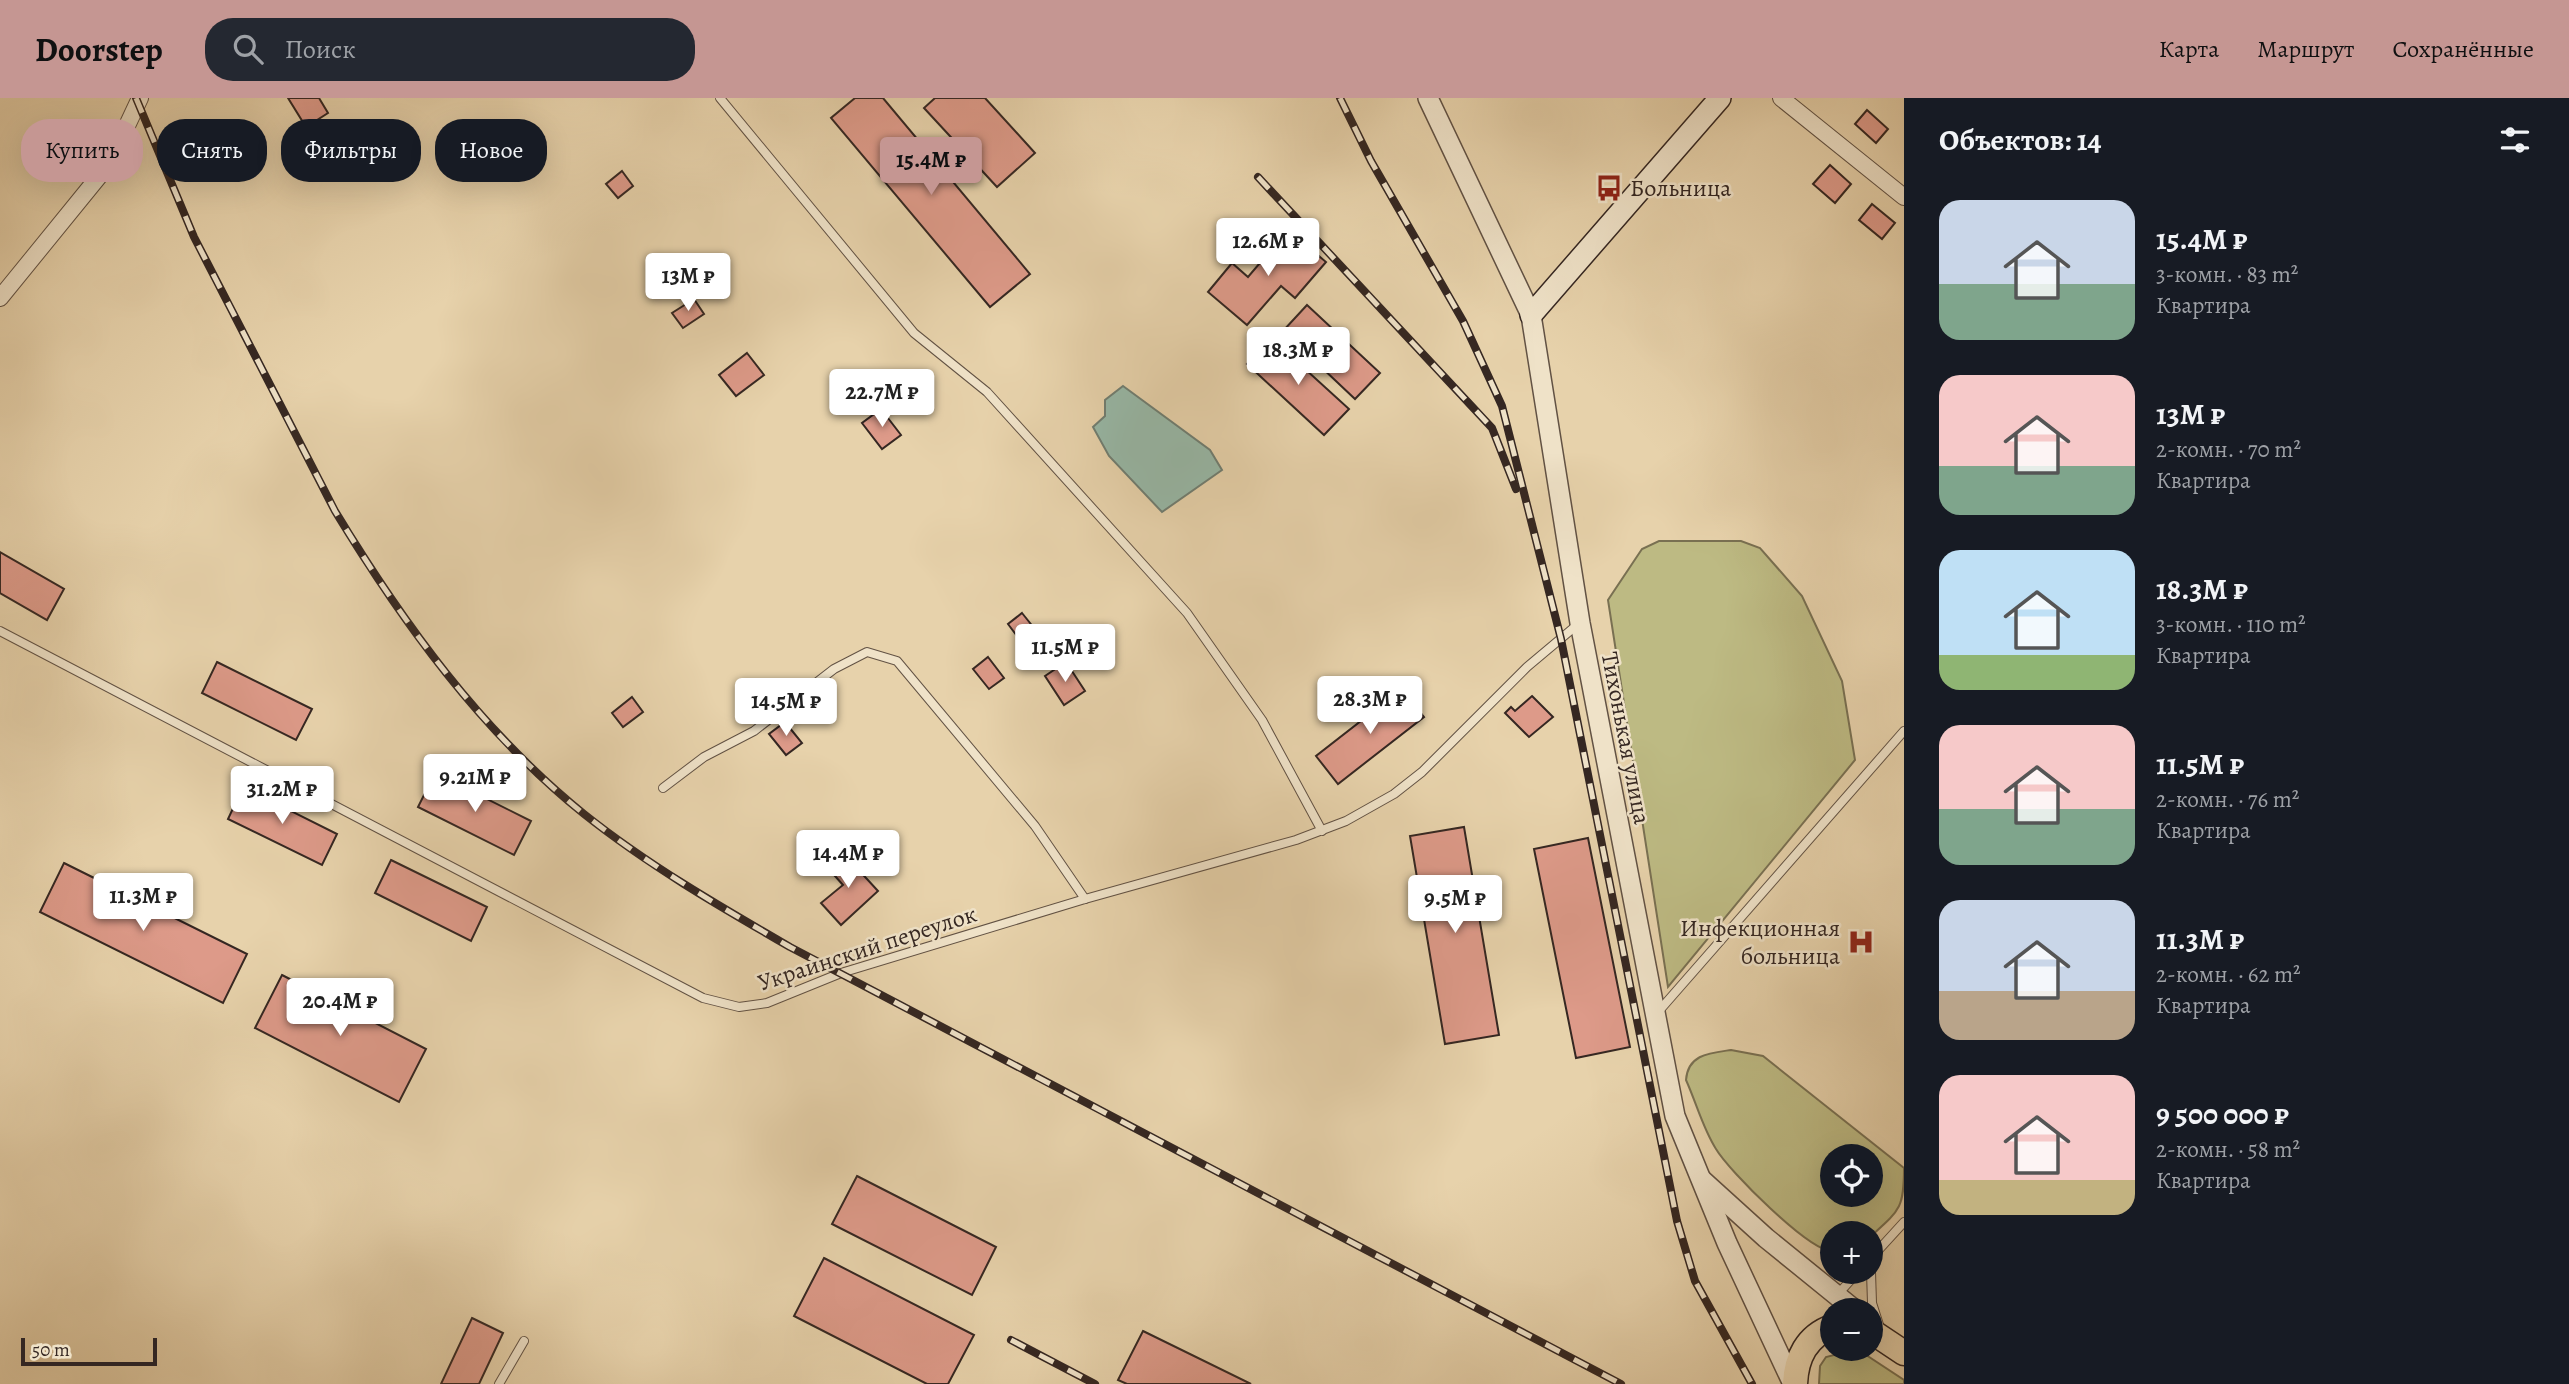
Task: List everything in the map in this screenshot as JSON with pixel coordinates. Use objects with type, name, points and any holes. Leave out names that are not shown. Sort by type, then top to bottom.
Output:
[{"type":"main road","points":[[1531,316],[1720,98]]},
{"type":"main road","points":[[1794,1384],[1802,1352],[1820,1333]]},
{"type":"main road","points":[[1883,1337],[1904,1353]]},
{"type":"street","points":[[0,298],[109,164],[140,98]]},
{"type":"street","name":"Тихонькая улица","points":[[1428,98],[1531,316],[1580,623],[1675,1115],[1696,1174],[1794,1384]]},
{"type":"street","points":[[1782,98],[1904,197]]},
{"type":"street","points":[[1696,1174],[1766,1238],[1842,1298]]},
{"type":"lane","points":[[720,98],[914,333],[987,392],[1187,613],[1262,720],[1322,831]]},
{"type":"lane","name":"Украинский переулок","points":[[0,631],[703,998],[739,1007],[767,1003],[841,973],[1322,831],[1370,809],[1422,772],[1527,667],[1580,623]]},
{"type":"lane","points":[[663,788],[704,757],[754,731],[834,669],[867,652],[897,661],[1035,825],[1085,899]]},
{"type":"lane","points":[[1654,1017],[1904,731]]},
{"type":"lane","points":[[1883,1245],[1904,1222]]},
{"type":"lane","points":[[1838,1294],[1847,1284]]},
{"type":"lane","points":[[499,1384],[524,1341]]},
{"type":"shaded area","points":[[1123,386],[1210,450],[1222,470],[1162,512],[1109,456],[1093,427],[1105,416],[1105,400]]},
{"type":"shaded area","points":[[1659,541],[1741,541],[1760,548],[1802,596],[1842,681],[1855,760],[1668,987],[1608,600],[1642,549]]},
{"type":"shaded area","points":[[1731,1050],[1763,1056],[1874,1144],[1820,1144],[1820,1207],[1883,1207],[1883,1151],[1904,1168],[1903,1192],[1894,1214],[1883,1225],[1883,1221],[1820,1221],[1820,1247],[1789,1225],[1752,1191],[1724,1160],[1707,1133],[1686,1080],[1691,1065],[1701,1056]]},
{"type":"shaded area","points":[[1823,1361],[1875,1361],[1904,1380],[1904,1384],[1819,1384],[1820,1366]]},
{"type":"building","points":[[288,98],[319,98],[328,113],[319,119],[301,119]]},
{"type":"building","points":[[855,98],[883,98],[1030,274],[990,307],[831,118]]},
{"type":"building","points":[[935,98],[985,98],[1035,153],[997,187],[924,108]]},
{"type":"building","points":[[1867,110],[1888,129],[1876,143],[1855,124]]},
{"type":"building","points":[[1830,165],[1851,184],[1835,203],[1813,184]]},
{"type":"building","points":[[622,171],[633,186],[618,198],[606,184]]},
{"type":"building","points":[[1872,204],[1895,223],[1882,239],[1859,220]]},
{"type":"building","points":[[1288,230],[1326,262],[1295,298],[1281,286],[1247,325],[1208,292],[1232,263],[1248,277]]},
{"type":"building","points":[[694,299],[704,314],[683,328],[672,313]]},
{"type":"building","points":[[1307,305],[1380,373],[1355,399],[1283,331]]},
{"type":"building","points":[[1271,338],[1349,409],[1324,435],[1247,364]]},
{"type":"building","points":[[747,353],[764,375],[736,396],[719,375]]},
{"type":"building","points":[[881,409],[901,435],[882,449],[862,423]]},
{"type":"building","points":[[0,552],[64,589],[47,620],[0,593]]},
{"type":"building","points":[[1022,613],[1038,633],[1023,644],[1008,624]]},
{"type":"building","points":[[988,657],[1004,678],[989,689],[973,669]]},
{"type":"building","points":[[217,662],[312,709],[296,740],[202,693]]},
{"type":"building","points":[[1066,662],[1085,691],[1064,705],[1045,676]]},
{"type":"building","points":[[1402,689],[1424,717],[1338,784],[1316,756]]},
{"type":"building","points":[[1532,696],[1553,717],[1529,737],[1505,713],[1511,707],[1515,711]]},
{"type":"building","points":[[632,697],[643,712],[623,727],[612,713]]},
{"type":"building","points":[[785,722],[802,743],[786,755],[769,734]]},
{"type":"building","points":[[435,773],[531,821],[514,855],[418,807]]},
{"type":"building","points":[[243,787],[337,834],[322,865],[228,819]]},
{"type":"building","points":[[1464,827],[1499,1035],[1445,1044],[1410,836]]},
{"type":"building","points":[[1588,838],[1630,1047],[1576,1058],[1534,849]]},
{"type":"building","points":[[843,853],[878,891],[841,925],[821,903],[843,885],[827,867]]},
{"type":"building","points":[[391,860],[487,907],[471,941],[375,893]]},
{"type":"building","points":[[64,863],[247,954],[223,1003],[40,912]]},
{"type":"building","points":[[282,975],[426,1049],[399,1102],[255,1028]]},
{"type":"building","points":[[857,1176],[996,1247],[972,1295],[832,1224]]},
{"type":"building","points":[[824,1258],[974,1335],[948,1384],[927,1384],[794,1316]]},
{"type":"building","points":[[472,1318],[503,1333],[479,1384],[441,1384]]},
{"type":"building","points":[[1143,1331],[1251,1384],[1127,1384],[1118,1380]]},
{"type":"railway","points":[[136,98],[194,237],[335,511],[388,594],[446,673],[511,747],[547,782],[633,851],[790,947],[1621,1384]]},
{"type":"railway","points":[[1340,98],[1371,161],[1463,321],[1502,406],[1561,639],[1677,1221],[1695,1281],[1752,1384]]},
{"type":"railway","points":[[1258,177],[1492,428],[1516,489]]},
{"type":"railway","points":[[1011,1340],[1095,1384]]},
{"type":"place","name":"Больница","points":[[1609,188]]},
{"type":"place","name":"Инфекционная больница","points":[[1861,942]]}]
